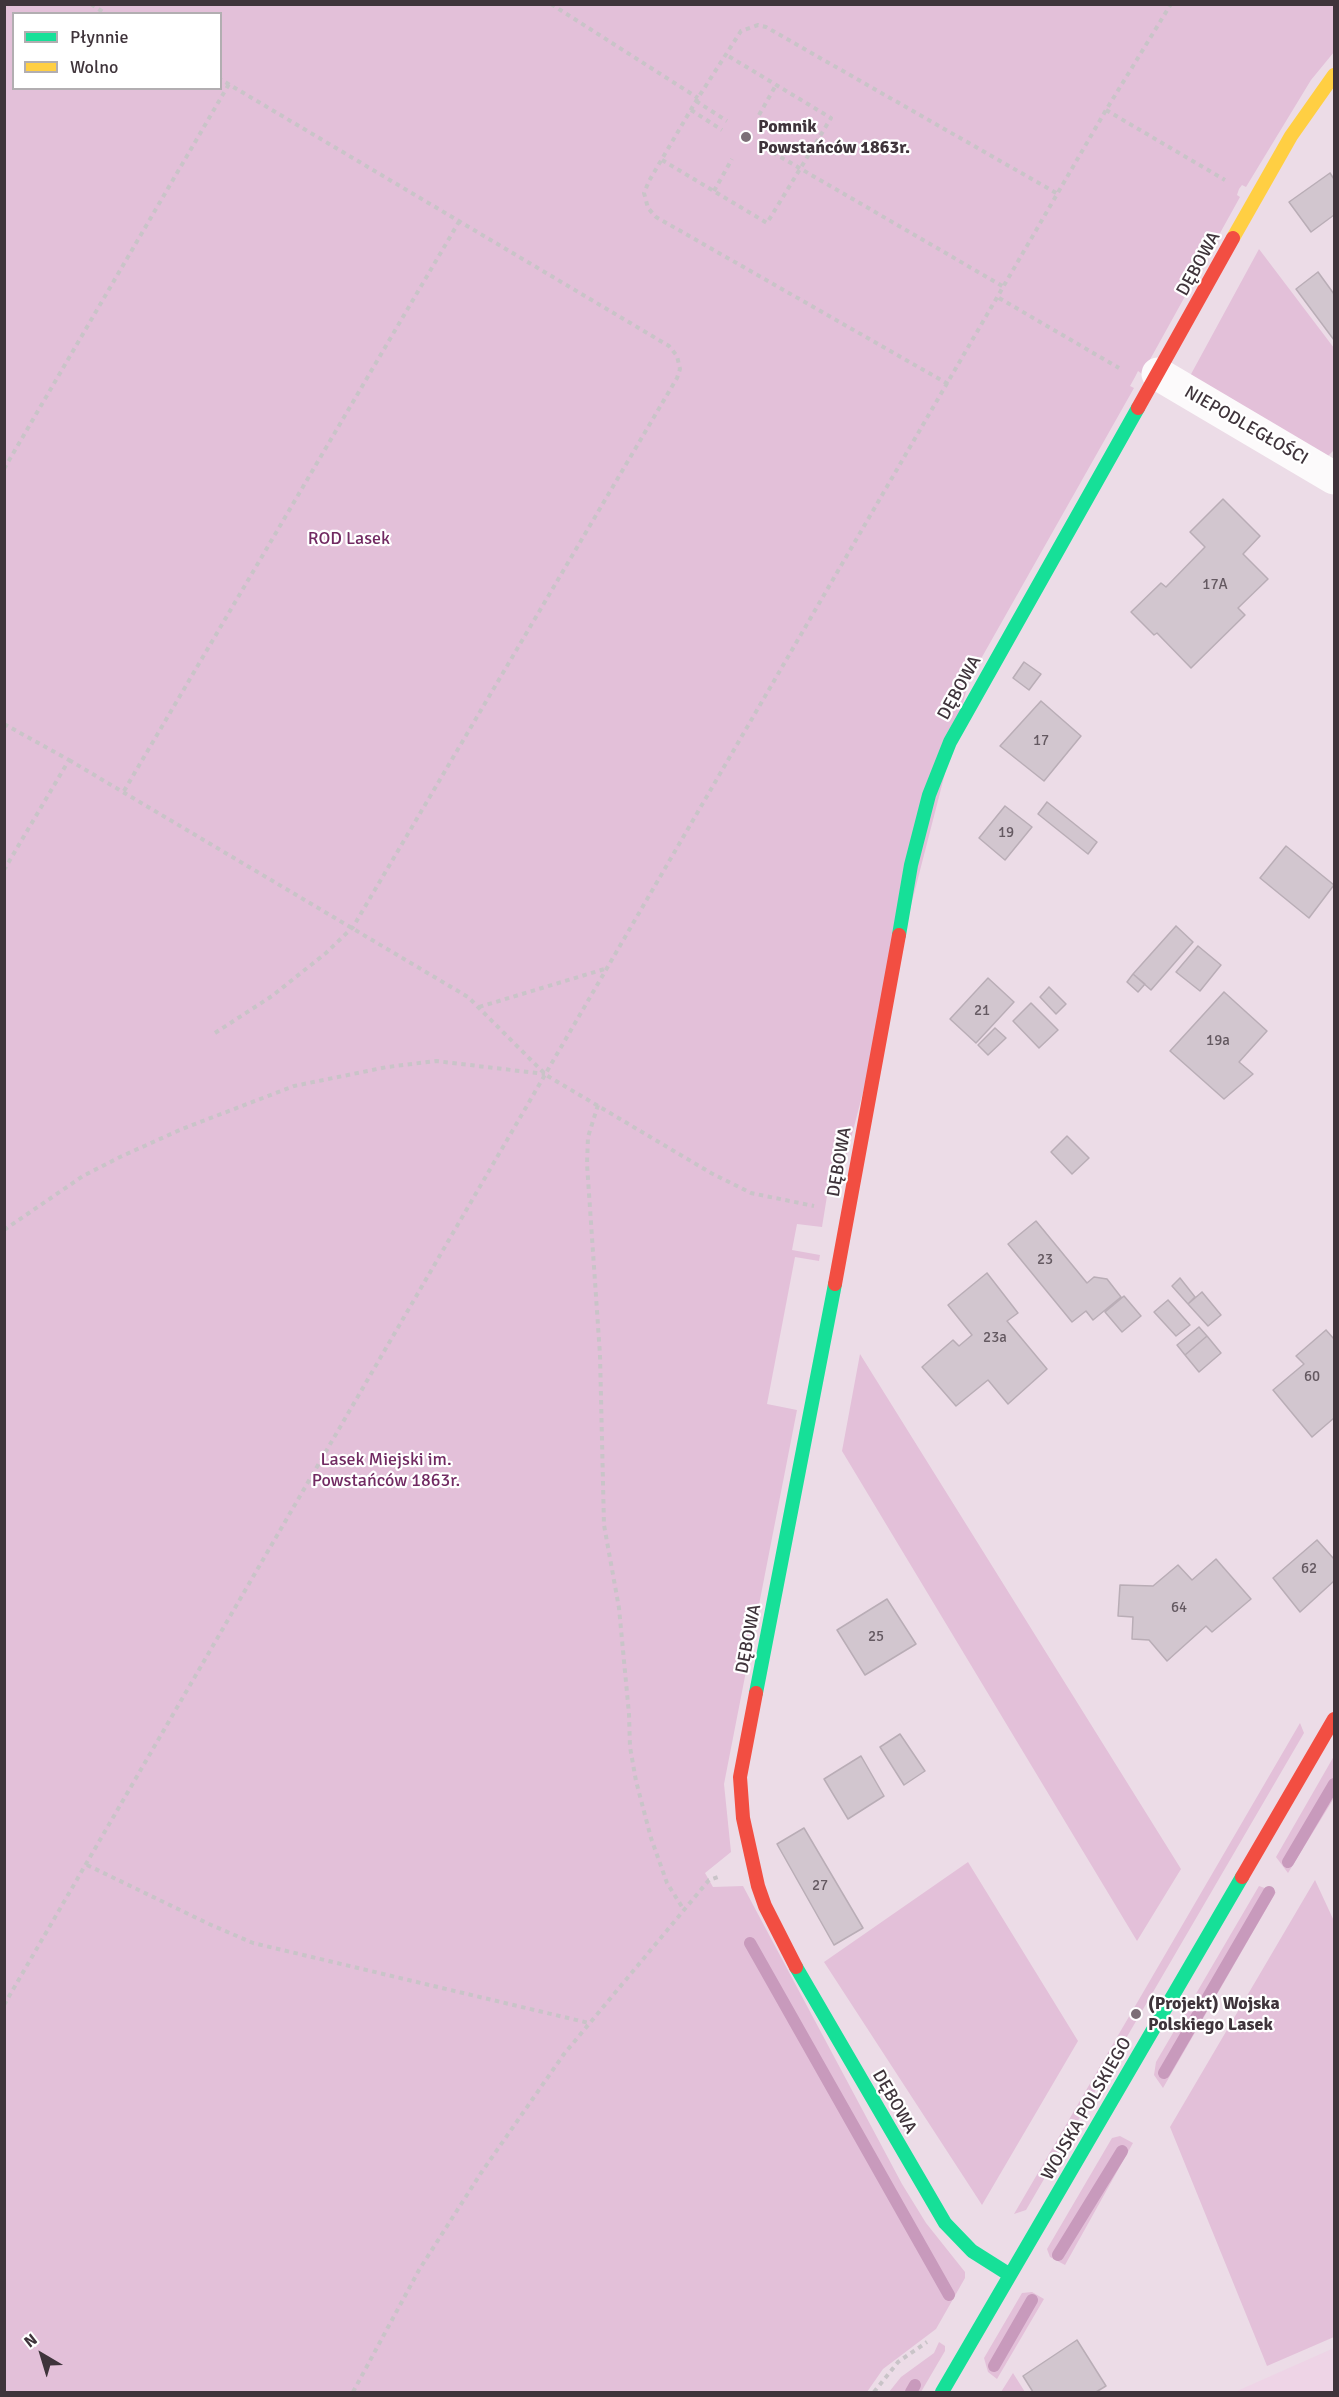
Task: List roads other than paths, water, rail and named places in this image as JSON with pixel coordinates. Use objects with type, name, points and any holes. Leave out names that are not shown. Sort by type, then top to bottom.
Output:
[{"type":"street","name":"DĘBOWA","points":[[1010,2275],[963,2243],[934,2207],[774,1925],[758,1886],[743,1818],[740,1777],[849,1212],[911,865],[920,826],[935,779],[965,715],[1291,136],[1335,75]]},
{"type":"street","name":"NIEPODLEGŁOŚCI","points":[[1154,381],[1335,478]]},
{"type":"street","name":"WOJSKA POLSKIEGO","points":[[942,2392],[1335,1719]]},
{"type":"waterway","points":[[1288,1862],[1334,1784]]},
{"type":"waterway","points":[[1164,2073],[1269,1892]]},
{"type":"waterway","points":[[750,1943],[949,2295]]},
{"type":"waterway","points":[[1058,2255],[1122,2151]]},
{"type":"waterway","points":[[994,2366],[1032,2300]]},
{"type":"waterway","points":[[911,2392],[915,2385]]},
{"type":"place","name":"Pomnik Powstańców 1863r.","points":[[746,137]]},
{"type":"place","name":"(Projekt) Wojska Polskiego Lasek","points":[[1136,2014]]},
{"type":"park label","name":"ROD Lasek","points":[[349,539]]},
{"type":"park label","name":"Lasek Miejski im. Powstańców 1863r.","points":[[386,1470]]}]
